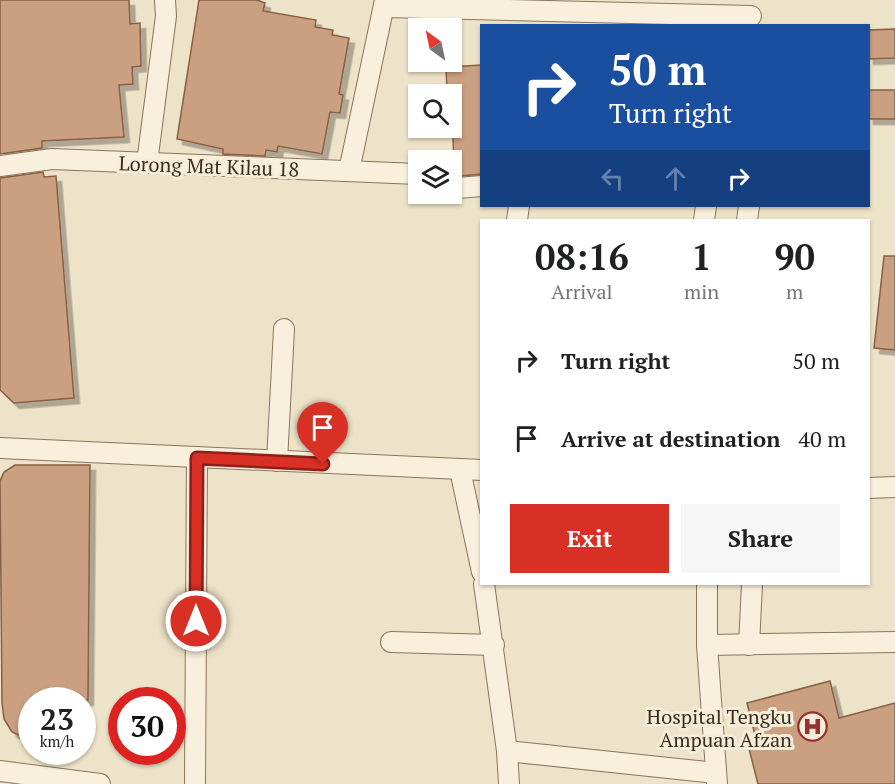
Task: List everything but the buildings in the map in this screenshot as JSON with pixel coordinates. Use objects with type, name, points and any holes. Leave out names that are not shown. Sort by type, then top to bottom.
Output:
[{"type":"street","points":[[147,163],[166,16],[165,0]]},
{"type":"street","points":[[349,171],[385,4],[751,14]]},
{"type":"street","name":"Lorong Mat Kilau 18","points":[[0,166],[52,159],[408,174]]},
{"type":"street","points":[[462,188],[480,186]]},
{"type":"street","points":[[277,461],[284,328]]},
{"type":"street","points":[[0,448],[480,470]]},
{"type":"street","points":[[195,784],[197,458]]},
{"type":"street","points":[[460,470],[480,563]]},
{"type":"street","points":[[870,488],[895,487]]},
{"type":"street","points":[[484,585],[494,645],[509,784]]},
{"type":"street","points":[[507,751],[717,778],[707,645],[707,585]]},
{"type":"street","points":[[749,645],[752,585]]},
{"type":"street","points":[[391,642],[494,645]]},
{"type":"street","points":[[707,645],[895,642]]},
{"type":"street","points":[[0,771],[100,784]]},
{"type":"street","points":[[0,779],[1,784]]},
{"type":"place","name":"Hospital Tengku Ampuan Afzan","points":[[813,727]]},
{"type":"route","points":[[196,621],[197,458],[323,464]]}]
